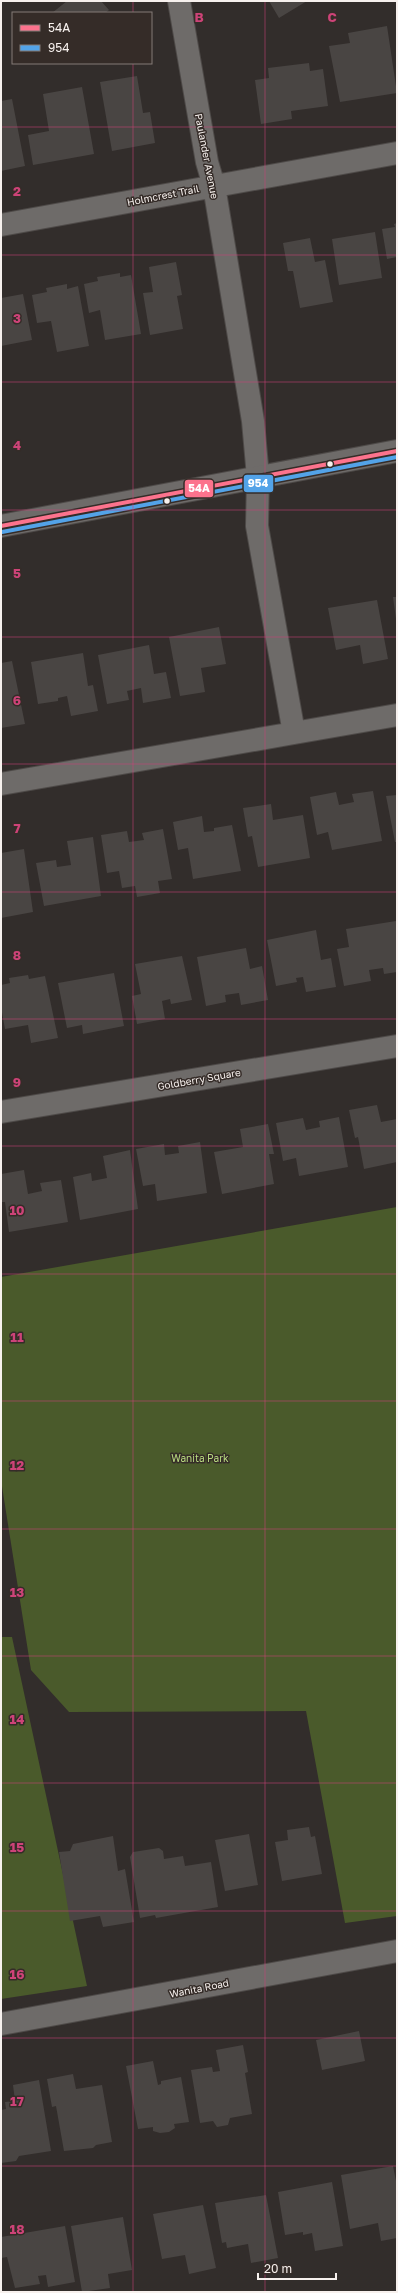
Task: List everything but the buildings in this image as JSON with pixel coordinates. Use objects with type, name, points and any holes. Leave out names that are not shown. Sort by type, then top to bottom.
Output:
[{"type":"street","name":"Paulander Avenue","points":[[179,1],[207,162],[214,186],[252,414],[258,477]]},
{"type":"street","name":"Holmcrest Trail","points":[[1,225],[397,153]]},
{"type":"street","points":[[1,526],[397,451]]},
{"type":"street","points":[[258,477],[257,526],[294,733]]},
{"type":"street","points":[[1,784],[397,715]]},
{"type":"street","name":"Goldberry Square","points":[[1,1112],[397,1046]]},
{"type":"street","name":"Wanita Road","points":[[1,2024],[397,1951]]},
{"type":"green space","name":"Wanita Park","points":[[397,1207],[397,1916],[345,1923],[306,1711],[69,1712],[31,1670],[1,1480],[1,1277]]},
{"type":"green space","points":[[1,1637],[12,1637],[87,1986],[1,1999]]},
{"type":"transit line","name":"54A","points":[[1,526],[397,451]]},
{"type":"transit line","name":"954","points":[[2,532],[397,457]]}]
